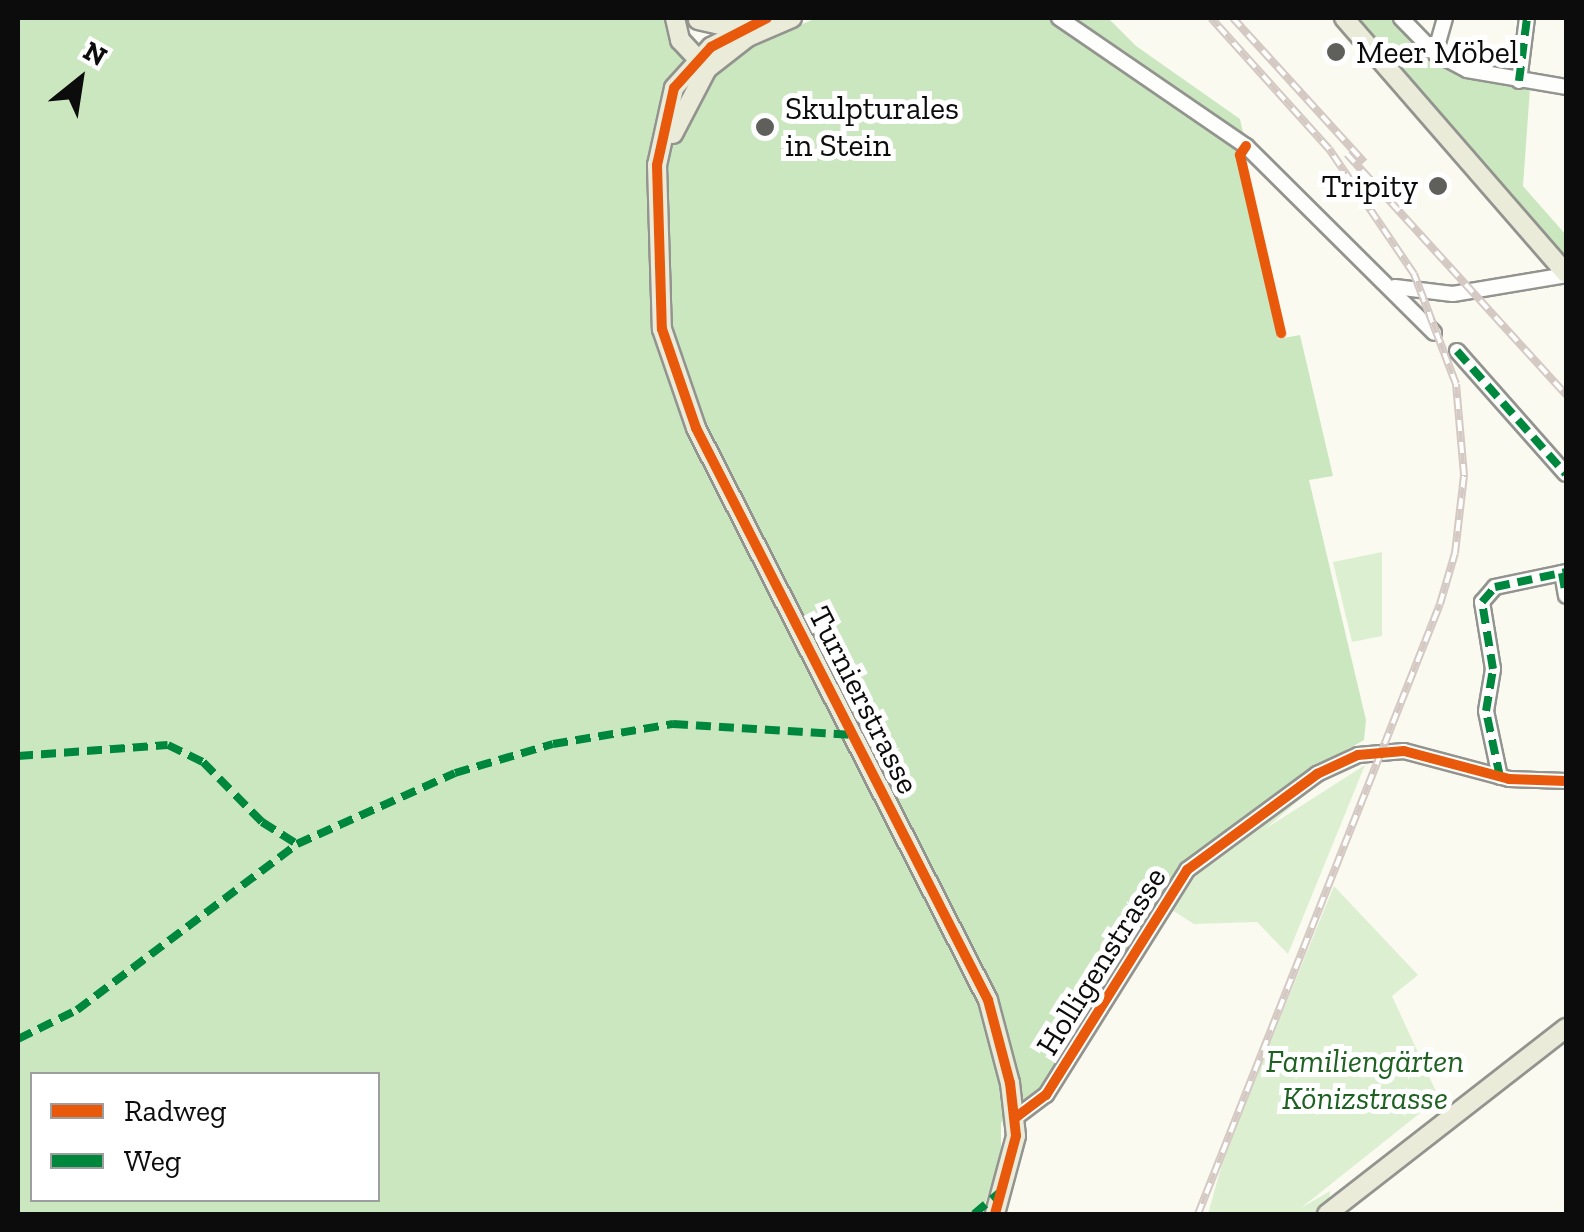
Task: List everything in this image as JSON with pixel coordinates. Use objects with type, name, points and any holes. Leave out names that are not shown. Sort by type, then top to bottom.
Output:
[{"type":"main road","points":[[675,18],[680,40],[708,58]]},
{"type":"main road","points":[[697,19],[722,26],[749,18]]},
{"type":"main road","points":[[708,58],[767,18]]},
{"type":"main road","name":"Turnierstrasse","points":[[792,18],[708,58],[674,88],[662,132],[658,208],[662,329],[681,395],[972,961],[1001,1040],[1015,1118],[1011,1170],[995,1214]]},
{"type":"main road","points":[[1344,18],[1566,274]]},
{"type":"main road","points":[[697,19],[708,58]]},
{"type":"main road","points":[[1338,1211],[1566,1028]]},
{"type":"street","points":[[1059,18],[1246,146],[1394,287],[1434,333]]},
{"type":"street","points":[[1401,18],[1434,53],[1467,70],[1566,88]]},
{"type":"street","points":[[1434,53],[1445,18]]},
{"type":"street","points":[[1518,81],[1526,18]]},
{"type":"street","points":[[1394,287],[1416,294],[1453,294],[1566,274]]},
{"type":"street","points":[[1458,351],[1566,474]]},
{"type":"street","points":[[1500,777],[1486,711],[1493,668],[1482,602],[1495,587],[1564,572],[1566,596]]},
{"type":"street","name":"Holligenstrasse","points":[[1015,1118],[1046,1095],[1178,880],[1305,781],[1349,758],[1390,751],[1430,754],[1500,777],[1566,781]]},
{"type":"green space","points":[[18,18],[664,18],[684,57],[736,54],[816,18],[1108,18],[1136,46],[1240,119],[1246,146],[1238,165],[1278,339],[1300,335],[1333,476],[1309,480],[1366,720],[1364,740],[1302,775],[1195,854],[1163,891],[1039,1097],[1001,1123],[1001,1153],[982,1214],[18,1214]]},
{"type":"green space","points":[[1345,18],[1394,18],[1436,61],[1471,77],[1530,88],[1523,186],[1566,235],[1566,271]]},
{"type":"green space","points":[[1382,552],[1382,636],[1352,642],[1333,562]]},
{"type":"green space","points":[[1365,765],[1288,954],[1257,922],[1194,924],[1167,907],[1216,854],[1332,772],[1265,829]]},
{"type":"green space","name":"Familiengärten Könizstrasse","points":[[1334,886],[1418,975],[1392,996],[1439,1098],[1301,1208],[1330,1191],[1329,1201],[1313,1214],[1208,1214],[1226,1150]]},
{"type":"railway","points":[[1198,1214],[1440,604],[1455,553],[1464,475],[1456,384],[1414,274],[1329,149],[1211,18]]},
{"type":"railway","points":[[1233,18],[1364,162]]},
{"type":"railway","points":[[1347,154],[1566,395]]},
{"type":"marked path","points":[[1519,81],[1527,18]]},
{"type":"marked path","points":[[1457,351],[1566,474]]},
{"type":"marked path","points":[[1500,777],[1486,711],[1493,669],[1482,602],[1495,587],[1566,572]]},
{"type":"marked path","points":[[1562,573],[1566,596]]},
{"type":"marked path","points":[[18,1039],[77,1010],[297,844],[455,773],[553,744],[673,724],[854,735]]},
{"type":"marked path","points":[[18,756],[168,745],[203,762],[262,822],[297,844]]},
{"type":"marked path","points":[[974,1214],[1000,1192]]},
{"type":"cycle path","points":[[767,18],[711,47],[674,88],[657,165],[662,329],[696,428],[988,1000],[1010,1083],[1016,1136],[995,1214]]},
{"type":"cycle path","points":[[1246,146],[1240,155],[1281,333]]},
{"type":"cycle path","points":[[1015,1118],[1046,1095],[1187,870],[1317,774],[1358,755],[1404,751],[1509,779],[1566,781]]},
{"type":"place","name":"Meer Möbel","points":[[1336,52]]},
{"type":"place","name":"Skulpturales in Stein","points":[[765,127]]},
{"type":"place","name":"Tripity","points":[[1438,186]]}]
